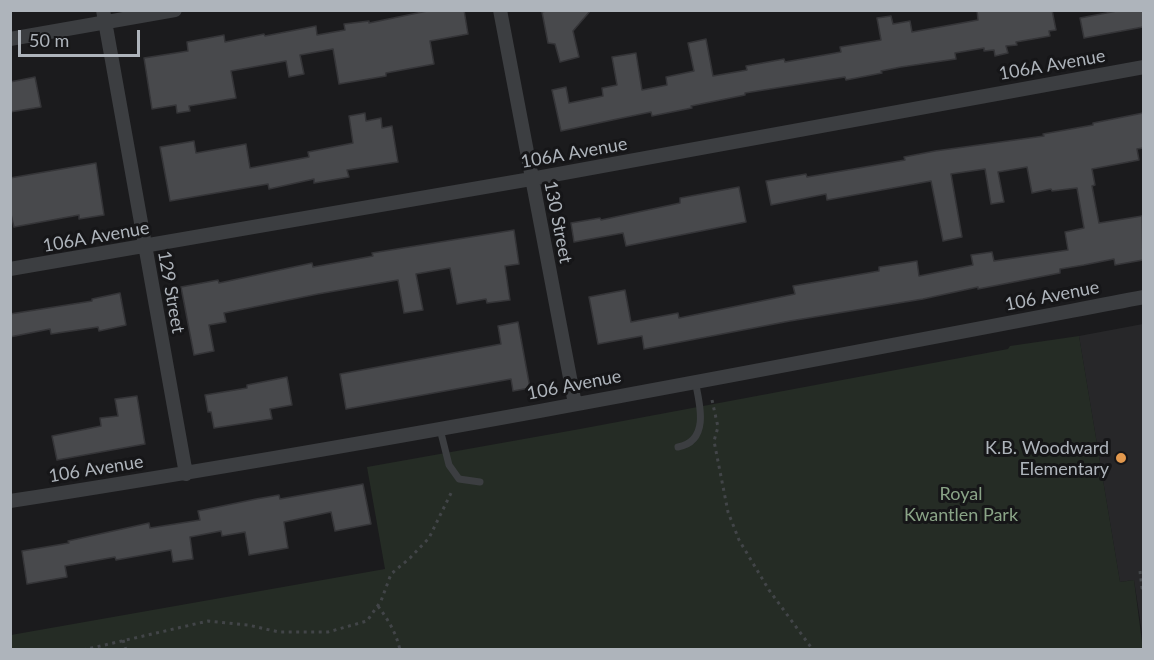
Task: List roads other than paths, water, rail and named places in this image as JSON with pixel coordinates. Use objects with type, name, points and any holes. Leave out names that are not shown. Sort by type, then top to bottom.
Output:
[{"type":"street","points":[[10,39],[104,17],[175,10]]},
{"type":"street","name":"130 Street","points":[[500,10],[575,404]]},
{"type":"street","name":"129 Street","points":[[104,17],[186,474]]},
{"type":"street","name":"106A Avenue","points":[[10,269],[531,179],[1143,67]]},
{"type":"street","name":"106 Avenue","points":[[10,501],[186,474],[575,404],[1143,297]]},
{"type":"lane","points":[[678,447],[684,446],[694,438],[701,425],[702,412],[696,381]]},
{"type":"lane","points":[[440,428],[449,465],[459,479],[480,482]]},
{"type":"place","name":"K.B. Woodward Elementary","points":[[1121,458]]},
{"type":"park label","name":"Royal Kwantlen Park","points":[[961,504]]}]
